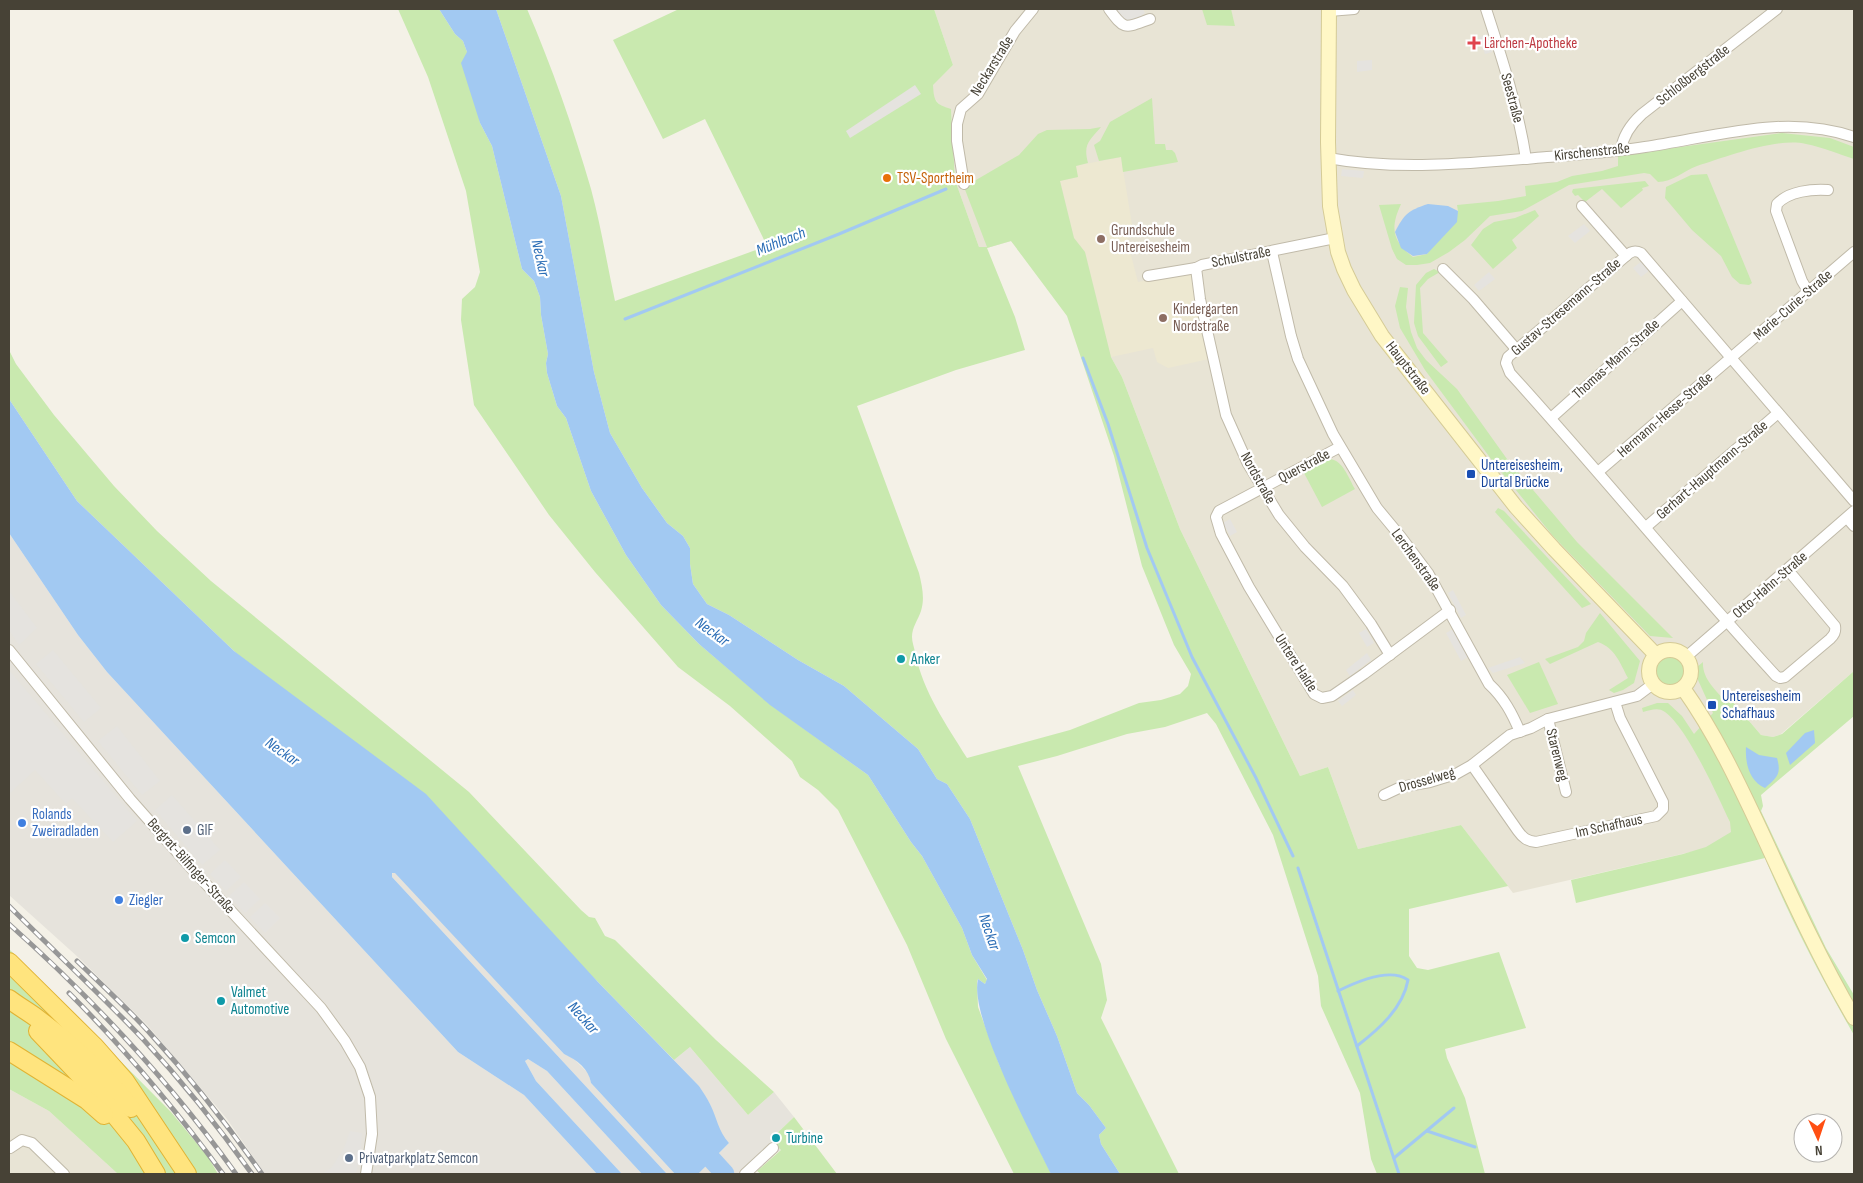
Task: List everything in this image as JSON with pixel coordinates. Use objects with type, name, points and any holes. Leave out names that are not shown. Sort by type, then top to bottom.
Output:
[{"type":"highway","points":[[9,962],[95,1047],[125,1081],[187,1174]]},
{"type":"highway","points":[[10,1000],[30,1024],[97,1093],[136,1141],[153,1170]]},
{"type":"highway","points":[[10,1000],[37,1018],[99,1071],[140,1120],[177,1174]]},
{"type":"highway","points":[[9,1051],[87,1100],[111,1121],[153,1170]]},
{"type":"main road","name":"Hauptstraße","points":[[1329,10],[1328,158],[1330,206],[1335,238],[1344,270],[1354,290],[1382,336],[1516,507],[1554,550],[1656,655]]},
{"type":"main road","points":[[1668,650],[1676,651],[1686,657],[1690,663],[1691,676],[1683,688],[1677,691],[1666,692],[1653,684],[1648,670],[1650,663],[1656,655],[1668,650]]},
{"type":"main road","points":[[1683,688],[1710,728],[1736,777],[1823,963],[1854,1018]]},
{"type":"street","name":"Neckarstraße","points":[[964,184],[957,141],[957,124],[961,109],[978,94],[1011,37],[1033,9]]},
{"type":"street","points":[[1109,9],[1120,25],[1124,26],[1150,19]]},
{"type":"street","points":[[1329,10],[1354,9]]},
{"type":"street","name":"Seestraße","points":[[1486,9],[1509,84],[1526,159]]},
{"type":"street","name":"Schloßbergstraße","points":[[1621,150],[1626,133],[1632,123],[1777,9]]},
{"type":"street","name":"Kirschenstraße","points":[[1328,158],[1352,162],[1390,164],[1526,159],[1621,150],[1712,134],[1798,125],[1839,132],[1854,137]]},
{"type":"street","points":[[1808,291],[1802,281],[1776,211],[1776,204],[1784,199],[1810,190],[1828,190]]},
{"type":"street","points":[[1582,206],[1626,256]]},
{"type":"street","name":"Schulstraße","points":[[1148,276],[1196,268],[1202,265],[1335,238]]},
{"type":"street","name":"Gustav-Stresemann-Straße","points":[[1788,570],[1835,626],[1835,629],[1830,639],[1785,677],[1780,678],[1776,676],[1727,622],[1510,373],[1507,367],[1508,357],[1632,251],[1642,253],[1854,501]]},
{"type":"street","name":"Lerchenstraße","points":[[1272,252],[1290,336],[1298,359],[1340,447],[1369,496],[1428,572],[1489,684],[1508,705],[1520,732]]},
{"type":"street","name":"Marie-Curie-Straße","points":[[1732,358],[1854,252]]},
{"type":"street","name":"Nordstraße","points":[[1196,268],[1200,299],[1226,415],[1248,464],[1279,516],[1305,547],[1343,586],[1371,624],[1390,655]]},
{"type":"street","points":[[1443,269],[1473,299],[1516,349]]},
{"type":"street","name":"Thomas-Mann-Straße","points":[[1551,418],[1682,301]]},
{"type":"street","name":"Hermann-Hesse-Straße","points":[[1598,472],[1732,358]]},
{"type":"street","name":"Gerhart-Hauptmann-Straße","points":[[1646,527],[1778,413]]},
{"type":"street","name":"Querstraße","points":[[1216,514],[1340,447]]},
{"type":"street","name":"Untere Halde","points":[[1216,514],[1216,521],[1221,534],[1249,587],[1314,694],[1322,698],[1332,696],[1450,610]]},
{"type":"street","points":[[1851,514],[1854,526]]},
{"type":"street","name":"Otto-Hahn-Straße","points":[[1686,657],[1851,514]]},
{"type":"street","name":"Bergrat-Bilfinger-Straße","points":[[9,650],[130,798],[192,869],[321,1008],[345,1041],[360,1067],[370,1097],[372,1134],[366,1174]]},
{"type":"street","points":[[1520,732],[1548,718],[1637,696],[1653,684]]},
{"type":"street","name":"Im Schafhaus","points":[[1472,765],[1523,838],[1529,841],[1536,842],[1656,816],[1663,808],[1663,802],[1620,718],[1614,702]]},
{"type":"street","name":"Starenweg","points":[[1548,718],[1566,792]]},
{"type":"street","name":"Drosselweg","points":[[1384,795],[1401,787],[1430,782],[1456,774],[1472,765],[1510,735],[1520,732]]},
{"type":"street","points":[[10,1148],[22,1140],[32,1143],[64,1174]]},
{"type":"street","points":[[745,1174],[773,1148]]},
{"type":"shaded area","points":[[934,9],[1854,9],[1854,671],[1781,734],[1773,737],[1761,735],[1732,701],[1736,832],[1708,848],[1513,893],[1461,825],[1358,849],[1328,767],[1300,776],[1180,529],[1122,377],[1111,357],[1011,241],[987,248],[979,247],[955,180],[951,110],[941,106],[934,98],[932,85],[953,65]]},
{"type":"shaded area","points":[[1112,9],[1143,9],[1145,13],[1142,15],[1142,18],[1123,22]]},
{"type":"shaded area","points":[[1486,35],[1492,52],[1485,54],[1479,37]]},
{"type":"shaded area","points":[[1372,60],[1372,70],[1357,72],[1357,61]]},
{"type":"shaded area","points":[[915,85],[921,94],[850,138],[846,131]]},
{"type":"shaded area","points":[[1121,157],[1133,231],[1127,240],[1138,282],[1191,272],[1209,359],[1168,368],[1157,362],[1153,348],[1111,357],[1085,252],[1074,238],[1060,181],[1078,177],[1075,166]]},
{"type":"shaded area","points":[[1342,169],[1364,171],[1363,178],[1341,176]]},
{"type":"shaded area","points":[[1584,224],[1590,231],[1575,243],[1568,236]]},
{"type":"shaded area","points":[[1642,261],[1650,270],[1641,277],[1633,268]]},
{"type":"shaded area","points":[[1489,272],[1495,279],[1479,291],[1474,285]]},
{"type":"shaded area","points":[[1230,519],[1237,532],[1230,536],[1223,523]]},
{"type":"shaded area","points":[[9,533],[78,635],[107,672],[458,1052],[524,1095],[597,1174],[265,1174],[227,1119],[148,1026],[79,958],[9,895]]},
{"type":"shaded area","points":[[1453,590],[1466,615],[1461,618],[1448,593]]},
{"type":"shaded area","points":[[9,591],[37,628],[19,645],[9,630]]},
{"type":"shaded area","points":[[1366,629],[1374,643],[1367,647],[1359,633]]},
{"type":"shaded area","points":[[1453,629],[1468,657],[1461,661],[1446,633]]},
{"type":"shaded area","points":[[53,650],[101,708],[84,722],[36,664]]},
{"type":"shaded area","points":[[1367,653],[1371,660],[1350,676],[1346,670]]},
{"type":"shaded area","points":[[1520,657],[1525,663],[1493,673],[1488,668]]},
{"type":"shaded area","points":[[9,670],[137,821],[113,842],[72,798],[66,804],[35,770],[9,794]]},
{"type":"shaded area","points":[[1353,690],[1356,695],[1342,706],[1338,701]]},
{"type":"shaded area","points":[[117,726],[160,781],[142,795],[98,741]]},
{"type":"shaded area","name":"GIF","points":[[172,795],[220,850],[202,865],[155,810]]},
{"type":"shaded area","points":[[225,860],[241,877],[226,891],[210,874]]},
{"type":"shaded area","points":[[395,872],[564,1054],[573,1058],[589,1074],[591,1083],[675,1174],[667,1174],[392,877],[391,874]]},
{"type":"shaded area","points":[[244,882],[260,899],[245,913],[229,896]]},
{"type":"shaded area","points":[[265,903],[280,918],[265,933],[250,917]]},
{"type":"shaded area","points":[[690,1047],[748,1115],[774,1092],[794,1117],[770,1140],[781,1150],[753,1174],[698,1174],[729,1143],[717,1126],[710,1104],[699,1086],[674,1060]]},
{"type":"shaded area","points":[[528,1059],[547,1071],[642,1174],[622,1174],[536,1081],[525,1061]]},
{"type":"shaded area","points":[[9,1089],[49,1111],[118,1174],[9,1174]]},
{"type":"shaded area","name":"Privatparkplatz Semcon","points":[[350,1131],[362,1133],[356,1174],[322,1174],[332,1167],[344,1148]]},
{"type":"green space","points":[[398,9],[439,9],[455,34],[463,41],[467,52],[480,123],[492,146],[522,269],[534,281],[540,297],[541,315],[548,354],[546,363],[547,373],[557,406],[566,418],[591,491],[626,555],[661,605],[699,644],[771,705],[868,775],[922,856],[962,928],[972,955],[987,980],[985,984],[978,979],[977,982],[978,1007],[999,1064],[1051,1174],[1014,1174],[946,1039],[907,945],[838,810],[818,790],[800,777],[792,761],[730,706],[678,667],[595,572],[549,515],[474,405],[461,320],[462,299],[475,287],[480,272],[466,191],[428,77]]},
{"type":"green space","points":[[496,9],[527,9],[545,53],[562,98],[591,189],[615,301],[767,246],[705,119],[663,139],[613,40],[679,9],[934,9],[953,65],[933,85],[934,95],[936,101],[951,109],[955,180],[979,247],[987,247],[964,187],[1019,155],[1038,134],[1047,130],[1101,127],[1088,143],[1086,151],[1088,163],[1076,166],[1078,177],[1060,181],[1074,238],[1085,252],[1111,357],[1122,377],[1180,529],[1300,776],[1328,767],[1358,849],[1461,825],[1508,886],[1409,909],[1409,956],[1417,968],[1428,970],[1499,952],[1526,1028],[1445,1049],[1447,1058],[1465,1098],[1485,1174],[1377,1174],[1371,1159],[1360,1093],[1321,1006],[1318,976],[1273,835],[1216,724],[1207,713],[1165,727],[1127,734],[1018,766],[1101,964],[1107,1000],[1101,1018],[1179,1174],[1120,1174],[1101,1144],[1099,1135],[1106,1128],[1089,1105],[1077,1093],[1057,1036],[970,819],[947,784],[937,779],[918,749],[844,686],[798,660],[729,615],[707,604],[693,584],[690,548],[683,536],[667,523],[642,488],[610,433],[594,372],[561,196]],"holes":[[[1011,241],[1067,316],[1114,456],[1142,566],[1174,645],[1191,674],[1188,686],[1180,694],[1161,700],[1139,703],[1070,730],[967,758],[929,694],[919,667],[912,637],[923,601],[919,573],[857,406],[956,370],[1025,350],[1015,317],[987,248]]]},
{"type":"green space","points":[[1202,9],[1231,9],[1235,26],[1207,25]]},
{"type":"green space","points":[[1152,98],[1155,144],[1165,144],[1166,150],[1172,150],[1175,153],[1178,162],[1123,172],[1121,157],[1099,161],[1094,145],[1100,141],[1110,122]]},
{"type":"green space","points":[[1782,133],[1830,138],[1854,147],[1854,159],[1806,144],[1781,143],[1752,149],[1697,166],[1663,182],[1658,182],[1650,174],[1644,173],[1569,185],[1522,211],[1490,216],[1465,240],[1449,252],[1430,263],[1417,265],[1406,265],[1397,259],[1392,249],[1379,205],[1401,204],[1395,220],[1395,234],[1397,240],[1413,257],[1427,254],[1458,211],[1457,205],[1526,196],[1525,186],[1557,182],[1572,176],[1618,166],[1618,154]]},
{"type":"green space","points":[[1707,174],[1752,283],[1749,285],[1740,284],[1732,277],[1721,256],[1692,230],[1665,198],[1666,187],[1691,175]]},
{"type":"green space","points":[[1645,181],[1649,186],[1642,188],[1643,190],[1621,208],[1602,189],[1585,202],[1572,192],[1573,189]]},
{"type":"green space","points":[[1535,210],[1539,216],[1512,240],[1517,248],[1493,269],[1471,245],[1483,229],[1494,222],[1515,218]]},
{"type":"green space","points":[[1434,269],[1440,272],[1428,279],[1420,288],[1423,333],[1448,362],[1441,367],[1418,336],[1414,323],[1416,285],[1426,273]]},
{"type":"green space","points":[[1400,287],[1408,288],[1406,307],[1411,332],[1417,348],[1426,360],[1457,389],[1507,459],[1577,542],[1673,638],[1650,636],[1553,536],[1494,463],[1425,370],[1400,328],[1395,306]]},
{"type":"green space","points":[[9,350],[16,364],[54,415],[114,486],[157,531],[211,581],[469,792],[581,910],[589,917],[595,918],[605,936],[615,940],[716,1040],[774,1092],[748,1115],[690,1047],[674,1060],[597,981],[234,651],[77,501],[9,399]]},
{"type":"green space","points":[[1330,459],[1335,460],[1342,466],[1355,489],[1322,507],[1304,473]]},
{"type":"green space","points":[[1498,508],[1504,511],[1591,604],[1582,608],[1495,512]]},
{"type":"green space","points":[[1600,613],[1640,661],[1634,683],[1614,693],[1609,690],[1628,678],[1613,652],[1598,642],[1550,664],[1545,659],[1578,647],[1584,641],[1586,633]]},
{"type":"green space","points":[[1670,656],[1681,660],[1685,671],[1681,682],[1670,686],[1659,682],[1655,671],[1659,660]]},
{"type":"green space","points":[[1539,662],[1558,704],[1530,713],[1507,675]]},
{"type":"green space","points":[[1703,662],[1707,679],[1726,702],[1732,701],[1761,735],[1773,737],[1782,734],[1854,671],[1854,716],[1761,795],[1763,806],[1761,811],[1826,948],[1854,995],[1854,1035],[1806,948],[1765,858],[1576,903],[1571,880],[1683,854],[1706,847],[1731,832],[1730,822],[1718,796],[1683,733],[1662,710],[1657,709],[1643,712],[1642,708],[1657,703],[1668,703],[1682,716],[1694,734],[1713,713],[1698,680],[1697,667]]},
{"type":"green space","points":[[9,949],[171,1112],[208,1157],[218,1174],[118,1174],[49,1111],[9,1089]]},
{"type":"green space","points":[[794,1117],[837,1174],[761,1174],[757,1171],[781,1150],[770,1140]]},
{"type":"water","points":[[439,9],[496,9],[561,196],[594,372],[610,433],[642,488],[667,523],[683,536],[690,548],[693,584],[707,604],[729,615],[798,660],[844,686],[918,749],[937,779],[947,784],[970,819],[1057,1036],[1077,1093],[1089,1105],[1106,1128],[1099,1135],[1101,1144],[1120,1174],[1051,1174],[1004,1076],[983,1020],[978,997],[978,979],[985,984],[987,979],[972,955],[962,928],[922,856],[868,775],[770,705],[699,644],[661,605],[626,555],[591,491],[566,418],[557,406],[547,373],[546,363],[548,354],[541,315],[540,297],[534,281],[522,269],[492,146],[480,123],[461,63],[467,52],[463,41],[455,34]]},
{"type":"water","points":[[1428,204],[1448,206],[1458,211],[1457,222],[1427,254],[1413,256],[1401,248],[1395,232],[1408,213]]},
{"type":"water","points":[[9,399],[77,501],[234,651],[426,794],[597,981],[699,1086],[710,1104],[722,1134],[729,1143],[698,1174],[675,1174],[591,1083],[588,1073],[582,1066],[564,1054],[395,873],[392,873],[392,877],[667,1174],[642,1174],[547,1071],[528,1059],[525,1061],[536,1081],[622,1174],[597,1174],[524,1095],[458,1052],[107,672],[78,635],[9,533]]},
{"type":"water","points":[[1814,730],[1815,743],[1790,765],[1786,753],[1805,733]]},
{"type":"water","points":[[1746,747],[1759,755],[1777,758],[1779,768],[1777,776],[1765,788],[1755,781],[1749,771]]},
{"type":"waterway","name":"Mühlbach","points":[[625,319],[839,234],[946,189]]},
{"type":"waterway","points":[[1083,358],[1108,424],[1147,548],[1192,657],[1256,778],[1293,856]]},
{"type":"waterway","points":[[1298,868],[1399,1174]]},
{"type":"waterway","points":[[1338,991],[1363,980],[1383,975],[1401,976],[1408,980],[1401,1000],[1389,1017],[1357,1046]]},
{"type":"waterway","points":[[1394,1158],[1454,1108]]},
{"type":"waterway","points":[[1427,1131],[1475,1147]]},
{"type":"waterway","name":"Neckar","points":[[695,1141],[725,1174]]},
{"type":"railway","points":[[9,906],[157,1054],[199,1104],[252,1174]]},
{"type":"railway","points":[[9,924],[71,982],[130,1043],[185,1107],[236,1174]]},
{"type":"railway","points":[[77,961],[131,1013],[178,1065],[262,1174]]},
{"type":"railway","points":[[69,993],[149,1080],[223,1174]]},
{"type":"place","name":"Lärchen-Apotheke","points":[[1474,43]]},
{"type":"place","name":"TSV-Sportheim","points":[[887,178]]},
{"type":"place","name":"Grundschule Untereisesheim","points":[[1101,239]]},
{"type":"place","name":"Kindergarten Nordstraße","points":[[1163,318]]},
{"type":"place","name":"Untereisesheim, Durtal Brücke","points":[[1471,474]]},
{"type":"place","name":"Anker","points":[[901,659]]},
{"type":"place","name":"Untereisesheim Schafhaus","points":[[1712,705]]},
{"type":"place","name":"Rolands Zweiradladen","points":[[22,823]]},
{"type":"place","name":"GIF","points":[[187,830]]},
{"type":"place","name":"Ziegler","points":[[119,900]]},
{"type":"place","name":"Semcon","points":[[185,938]]},
{"type":"place","name":"Valmet Automotive","points":[[221,1001]]},
{"type":"place","name":"Turbine","points":[[776,1138]]},
{"type":"place","name":"Privatparkplatz Semcon","points":[[349,1158]]}]
